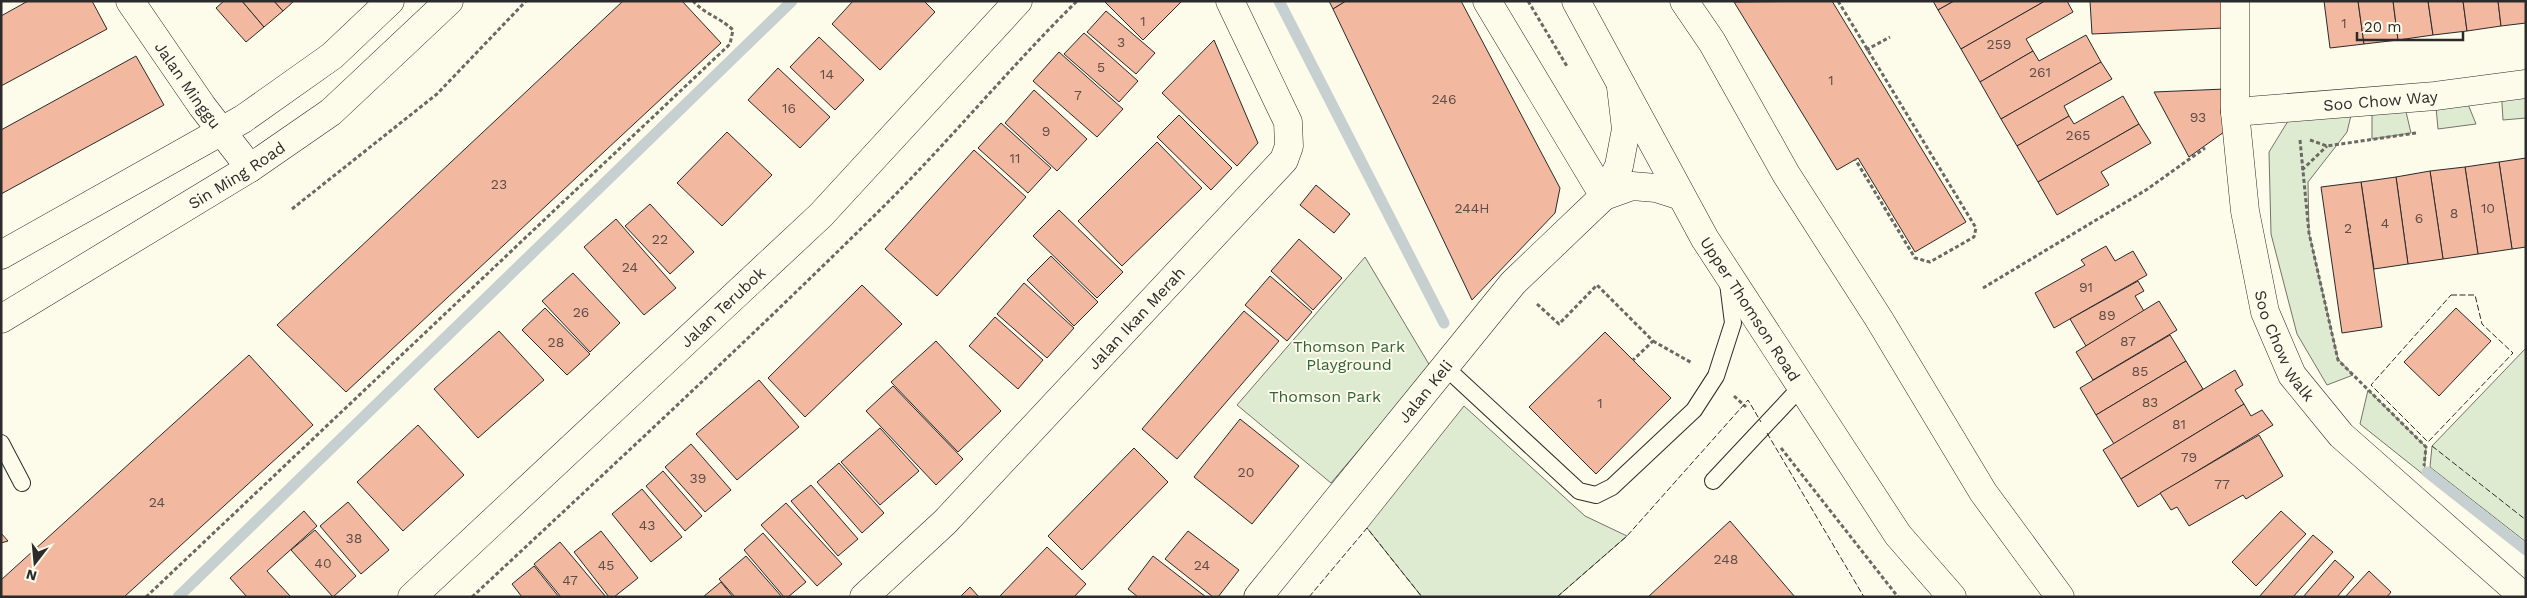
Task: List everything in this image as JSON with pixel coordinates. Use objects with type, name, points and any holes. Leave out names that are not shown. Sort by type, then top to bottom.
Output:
[{"type":"street","name":"Jalan Minggu","points":[[130,1],[202,106],[250,168]]},
{"type":"street","points":[[1,255],[223,132],[332,56],[390,1]]},
{"type":"street","name":"Sin Ming Road","points":[[5,312],[250,168],[331,112],[449,1]]},
{"type":"street","name":"Jalan Terubok","points":[[412,597],[821,215],[1018,1]]},
{"type":"street","name":"Jalan Ikan Merah","points":[[864,597],[945,522],[1284,160],[1288,146],[1288,122],[1230,1]]},
{"type":"street","points":[[1487,1],[1604,196]]},
{"type":"street","name":"Upper Thomson Road","points":[[1576,1],[1705,239],[1800,388],[1898,534],[1952,597]]},
{"type":"street","points":[[1684,1],[1712,42],[1786,174],[1879,319],[1983,492],[2060,597]]},
{"type":"street","name":"Soo Chow Walk","points":[[2235,1],[2236,119],[2245,211],[2265,312],[2292,375],[2341,435],[2524,597]]},
{"type":"street","name":"Soo Chow Way","points":[[2236,119],[2526,84]]},
{"type":"street","points":[[1604,196],[1618,166],[1626,129],[1621,87]]},
{"type":"street","points":[[1604,196],[1632,186],[1656,188],[1681,196]]},
{"type":"street","name":"Jalan Keli","points":[[1258,597],[1513,283],[1604,196]]},
{"type":"lane","points":[[1444,366],[1579,491],[1596,494],[1612,487],[1694,410],[1716,376],[1733,323],[1726,270]]},
{"type":"lane","points":[[1713,481],[1800,388]]},
{"type":"lane","points":[[1,443],[22,483]]},
{"type":"path","points":[[292,210],[437,94],[526,1]]},
{"type":"path","points":[[146,597],[730,44],[732,30],[720,18],[703,11],[693,1]]},
{"type":"path","points":[[472,597],[685,398],[887,202],[956,131],[1036,41],[1077,1]]},
{"type":"path","points":[[1838,1],[1866,50],[1976,228],[1974,237],[1930,262],[1915,258],[1855,159]]},
{"type":"path","points":[[1866,50],[1890,37]]},
{"type":"path","points":[[1983,288],[2146,190],[2236,119]]},
{"type":"path","points":[[2302,170],[2327,146],[2299,136],[2302,170],[2309,234],[2338,360],[2426,447],[2424,476]]},
{"type":"path","points":[[1653,341],[1716,376],[1764,427],[1898,597]]},
{"type":"green space","points":[[2526,84],[2526,118],[2503,120],[2501,88]]},
{"type":"green space","points":[[2463,92],[2476,124],[2438,129],[2435,96]]},
{"type":"green space","points":[[2403,99],[2411,133],[2372,139],[2372,102]]},
{"type":"green space","points":[[2354,103],[2347,132],[2308,182],[2309,233],[2338,359],[2353,375],[2327,385],[2297,334],[2271,234],[2269,152],[2296,108]]},
{"type":"green space","name":"Thomson Park","points":[[1365,257],[1430,366],[1331,483],[1237,405]]},
{"type":"green space","points":[[2526,348],[2526,542],[2430,467],[2432,446]]},
{"type":"green space","points":[[2368,390],[2426,447],[2424,475],[2360,424]]},
{"type":"green space","points":[[1464,406],[1585,516],[1627,536],[1557,597],[1422,597],[1367,528]]},
{"type":"building","points":[[28,1],[92,1],[107,29],[1,86],[1,16]]},
{"type":"building","points":[[224,1],[242,1],[264,27],[246,42],[216,8]]},
{"type":"building","points":[[242,1],[274,1],[283,11],[264,27]]},
{"type":"building","points":[[274,1],[294,1],[283,11]]},
{"type":"building","points":[[623,1],[682,1],[721,43],[346,392],[277,325]]},
{"type":"building","points":[[853,1],[924,1],[935,12],[880,70],[832,24]]},
{"type":"building","points":[[1104,1],[1181,1],[1181,2],[1143,40]]},
{"type":"building","points":[[1329,1],[1346,1],[1333,9]]},
{"type":"building","points":[[1346,1],[1461,1],[1560,188],[1555,213],[1472,300],[1333,9]]},
{"type":"building","points":[[1832,1],[1966,222],[1915,252],[1858,158],[1837,170],[1734,2]]},
{"type":"building","points":[[1933,1],[1954,1],[1938,10]]},
{"type":"building","points":[[1954,1],[2045,1],[1961,49],[1938,10]]},
{"type":"building","points":[[2045,1],[2067,1],[2073,12],[2026,39],[2033,51],[1980,82],[1961,49]]},
{"type":"building","points":[[2090,1],[2223,1],[2224,28],[2092,34]]},
{"type":"building","points":[[2324,1],[2358,1],[2364,44],[2330,48]]},
{"type":"building","points":[[2358,1],[2393,1],[2398,40],[2364,44]]},
{"type":"building","points":[[2393,1],[2428,1],[2433,35],[2398,40]]},
{"type":"building","points":[[2428,1],[2463,1],[2467,31],[2433,35]]},
{"type":"building","points":[[2463,1],[2498,1],[2501,26],[2467,31]]},
{"type":"building","points":[[2498,1],[2526,1],[2526,23],[2501,26]]},
{"type":"building","points":[[1106,11],[1155,53],[1136,74],[1087,32]]},
{"type":"building","points":[[1084,33],[1138,81],[1119,102],[1064,54]]},
{"type":"building","points":[[2086,35],[2101,62],[2001,119],[1980,82],[2033,51],[2039,61]]},
{"type":"building","points":[[819,37],[864,80],[835,110],[790,67]]},
{"type":"building","points":[[1214,40],[1258,143],[1237,166],[1162,93]]},
{"type":"building","points":[[1059,52],[1123,109],[1097,137],[1033,81]]},
{"type":"building","points":[[136,56],[164,105],[1,194],[1,130]]},
{"type":"building","points":[[2101,62],[2112,79],[2064,106],[2069,116],[2017,146],[2001,119]]},
{"type":"building","points":[[778,68],[830,117],[800,148],[748,100]]},
{"type":"building","points":[[2225,89],[2231,127],[2189,157],[2154,92]]},
{"type":"building","points":[[1034,90],[1087,139],[1057,171],[1005,123]]},
{"type":"building","points":[[2123,96],[2139,124],[2038,182],[2017,146],[2069,116],[2074,124]]},
{"type":"building","points":[[1179,115],[1232,168],[1211,190],[1157,137]]},
{"type":"building","points":[[1001,123],[1051,168],[1028,193],[978,148]]},
{"type":"building","points":[[2139,124],[2151,143],[2101,172],[2109,185],[2057,215],[2038,182]]},
{"type":"building","points":[[727,132],[772,175],[722,226],[677,183]]},
{"type":"building","points":[[1157,142],[1202,188],[1122,266],[1078,221]]},
{"type":"building","points":[[974,150],[1026,197],[937,296],[885,249]]},
{"type":"building","points":[[2526,158],[2526,247],[2512,249],[2499,162]]},
{"type":"building","points":[[2499,162],[2512,249],[2478,254],[2465,167]]},
{"type":"building","points":[[2465,167],[2478,254],[2443,259],[2430,171]]},
{"type":"building","points":[[2430,171],[2443,259],[2408,264],[2396,177]]},
{"type":"building","points":[[2396,177],[2408,264],[2374,269],[2361,182]]},
{"type":"building","points":[[2361,182],[2382,327],[2342,333],[2321,187]]},
{"type":"building","points":[[1316,185],[1350,214],[1334,233],[1300,205]]},
{"type":"building","points":[[650,204],[694,252],[670,274],[625,226]]},
{"type":"building","points":[[1059,210],[1123,272],[1097,298],[1033,236]]},
{"type":"building","points":[[616,219],[676,288],[644,315],[584,247]]},
{"type":"building","points":[[1299,239],[1342,278],[1313,310],[1271,271]]},
{"type":"building","points":[[2106,246],[2115,261],[2133,251],[2147,275],[2054,328],[2035,293],[2085,265],[2081,260]]},
{"type":"building","points":[[1051,256],[1098,302],[1074,326],[1027,280]]},
{"type":"building","points":[[573,273],[620,323],[590,352],[542,301]]},
{"type":"building","points":[[1270,276],[1312,312],[1287,341],[1245,305]]},
{"type":"building","points":[[2138,281],[2144,291],[2135,296],[2144,311],[2086,346],[2070,319]]},
{"type":"building","points":[[1024,283],[1074,328],[1047,358],[997,314]]},
{"type":"building","points":[[862,285],[902,324],[805,417],[768,378]]},
{"type":"building","points":[[2159,301],[2177,330],[2093,380],[2076,352]]},
{"type":"building","points":[[545,308],[590,354],[567,375],[522,330]]},
{"type":"building","points":[[2456,308],[2491,341],[2439,396],[2404,362]]},
{"type":"building","points":[[1244,311],[1279,341],[1177,459],[1142,429]]},
{"type":"building","points":[[995,317],[1043,360],[1018,389],[969,346]]},
{"type":"building","points":[[499,331],[544,380],[478,438],[434,389]]},
{"type":"building","points":[[1605,332],[1671,398],[1596,474],[1529,407]]},
{"type":"building","points":[[2170,335],[2186,361],[2096,415],[2080,388]]},
{"type":"building","points":[[936,341],[1001,411],[958,452],[891,382]]},
{"type":"building","points":[[249,355],[313,425],[124,597],[1,597],[1,580]]},
{"type":"building","points":[[2186,361],[2203,389],[2114,444],[2096,415]]},
{"type":"building","points":[[2235,370],[2243,385],[2235,390],[2244,404],[2121,479],[2103,450]]},
{"type":"building","points":[[759,380],[799,427],[737,480],[696,434]]},
{"type":"building","points":[[893,386],[963,459],[936,485],[866,411]]},
{"type":"building","points":[[2244,404],[2251,416],[2262,410],[2273,425],[2138,507],[2121,479]]},
{"type":"building","points":[[1240,419],[1299,466],[1252,524],[1194,477]]},
{"type":"building","points":[[418,425],[464,475],[403,531],[357,482]]},
{"type":"building","points":[[880,428],[919,471],[880,505],[841,462]]},
{"type":"building","points":[[2259,435],[2283,476],[2246,499],[2243,495],[2189,526],[2177,507],[2171,510],[2160,493]]},
{"type":"building","points":[[691,444],[731,490],[705,512],[665,467]]},
{"type":"building","points":[[1134,448],[1168,482],[1082,570],[1048,536]]},
{"type":"building","points":[[839,463],[884,513],[862,533],[817,482]]},
{"type":"building","points":[[663,471],[702,516],[685,531],[646,486]]},
{"type":"building","points":[[811,485],[858,539],[838,556],[791,501]]},
{"type":"building","points":[[642,489],[682,537],[651,562],[612,514]]},
{"type":"building","points":[[348,502],[389,550],[361,574],[320,526]]},
{"type":"building","points":[[786,503],[842,564],[817,586],[761,525]]},
{"type":"building","points":[[304,511],[317,526],[267,571],[291,597],[247,597],[230,578]]},
{"type":"building","points":[[2281,511],[2306,534],[2256,586],[2232,562]]},
{"type":"building","points":[[1730,521],[1795,597],[1648,597]]},
{"type":"building","points":[[315,530],[356,576],[333,597],[291,550]]},
{"type":"building","points":[[601,531],[638,578],[614,597],[609,597],[574,552]]},
{"type":"building","points":[[1188,531],[1239,570],[1218,597],[1213,597],[1165,559]]},
{"type":"building","points":[[1,533],[8,541],[1,543]]},
{"type":"building","points":[[763,533],[806,582],[788,597],[784,597],[744,550]]},
{"type":"building","points":[[2313,535],[2333,552],[2293,597],[2259,597]]},
{"type":"building","points":[[560,542],[606,597],[561,597],[534,564]]},
{"type":"building","points":[[1047,547],[1086,584],[1074,597],[999,597]]},
{"type":"building","points":[[746,556],[782,597],[735,597],[719,579]]},
{"type":"building","points":[[1153,556],[1206,597],[1138,597],[1128,589]]},
{"type":"building","points":[[2335,560],[2354,577],[2337,597],[2303,597]]},
{"type":"building","points":[[534,566],[559,597],[522,597],[512,584]]},
{"type":"building","points":[[2369,571],[2391,592],[2387,597],[2345,597]]},
{"type":"building","points":[[721,582],[733,597],[703,597]]},
{"type":"building","points":[[970,587],[979,597],[960,597]]},
{"type":"waterway","points":[[178,597],[792,1]]},
{"type":"waterway","points":[[1279,1],[1444,323]]},
{"type":"waterway","points":[[2427,472],[2526,550]]},
{"type":"fence","points":[[2451,295],[2475,295],[2482,324],[2513,353],[2428,442],[2371,385],[2451,295]]},
{"type":"fence","points":[[1557,597],[1627,536],[1748,400],[1761,422]]},
{"type":"fence","points":[[1767,433],[1864,597]]},
{"type":"fence","points":[[2432,446],[2526,520]]},
{"type":"fence","points":[[1309,597],[1367,528],[1422,597]]},
{"type":"park label","name":"Thomson Park Playground","points":[[1349,355]]}]
